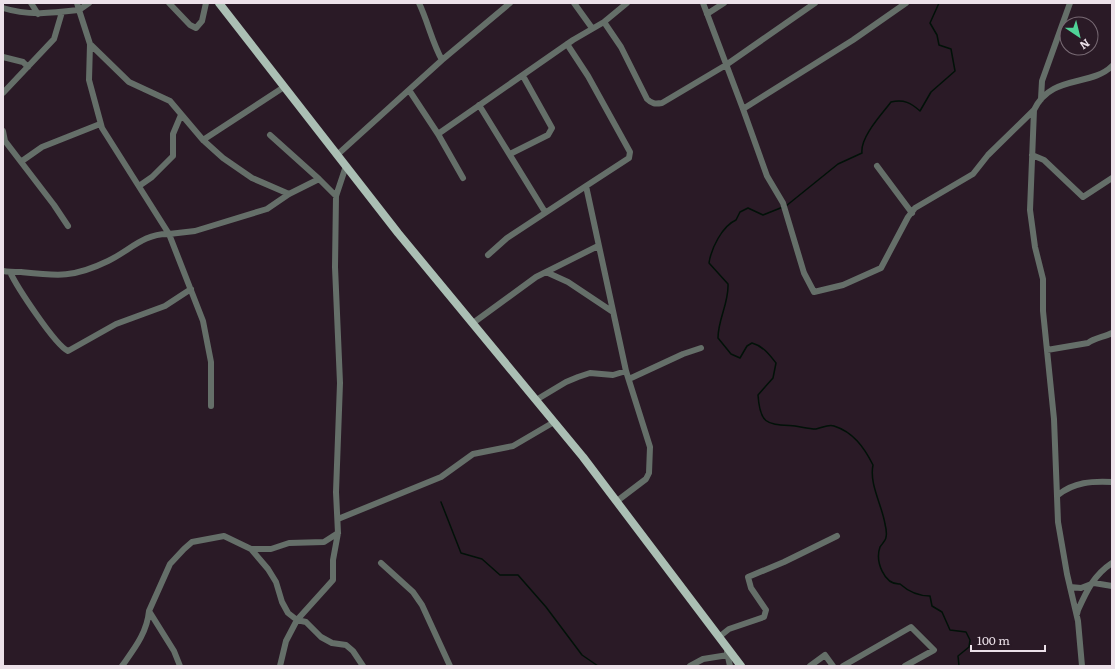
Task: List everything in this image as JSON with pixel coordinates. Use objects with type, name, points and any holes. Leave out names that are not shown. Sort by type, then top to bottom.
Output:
[{"type":"main road","points":[[219,3],[337,155],[554,422],[617,502],[741,666]]},
{"type":"street","points":[[31,3],[38,14]]},
{"type":"street","points":[[77,3],[90,44],[89,80],[100,124],[115,152],[139,186],[168,234],[192,289],[203,321],[209,346],[212,381],[211,406]]},
{"type":"street","points":[[3,8],[20,13],[38,14],[79,10],[89,3]]},
{"type":"street","points":[[169,3],[190,26],[196,28],[202,21],[206,3]]},
{"type":"street","points":[[419,3],[431,31],[434,46],[442,60]]},
{"type":"street","points":[[337,155],[442,60],[510,3]]},
{"type":"street","points":[[574,3],[592,28]]},
{"type":"street","points":[[438,134],[567,44],[604,22],[627,3]]},
{"type":"street","points":[[703,3],[744,108],[766,176],[783,203],[804,274],[814,292],[843,285],[881,268],[912,212],[928,199],[973,174],[988,155],[1034,110],[1041,99],[1063,84],[1097,76],[1112,66]]},
{"type":"street","points":[[707,14],[724,3]]},
{"type":"street","points":[[604,22],[621,47],[651,103],[662,103],[726,65],[815,3]]},
{"type":"street","points":[[744,108],[853,40],[906,3]]},
{"type":"street","points":[[1041,99],[1042,81],[1070,3]]},
{"type":"street","points":[[3,93],[54,39],[62,12]]},
{"type":"street","points":[[90,44],[129,82],[164,97],[203,140],[223,158],[247,175],[289,194]]},
{"type":"street","points":[[488,255],[507,238],[629,158],[630,152],[588,76],[567,44]]},
{"type":"street","points":[[3,57],[23,62],[28,66]]},
{"type":"street","points":[[510,154],[548,135],[552,128],[523,76]]},
{"type":"street","points":[[203,140],[284,86]]},
{"type":"street","points":[[409,90],[438,134],[463,178]]},
{"type":"street","points":[[479,105],[546,212]]},
{"type":"street","points":[[1034,110],[1030,210],[1035,247],[1043,279],[1043,311],[1058,495],[1058,522],[1077,616],[1082,666]]},
{"type":"street","points":[[139,186],[152,177],[173,156],[173,134],[181,115]]},
{"type":"street","points":[[22,161],[42,147],[100,124]]},
{"type":"street","points":[[3,131],[4,143],[22,161],[68,226]]},
{"type":"street","points":[[270,135],[336,196]]},
{"type":"street","points":[[1032,155],[1044,160],[1083,197],[1112,178]]},
{"type":"street","points":[[280,666],[286,641],[297,620],[334,580],[333,560],[338,532],[337,467],[340,383],[335,267],[336,196],[346,166]]},
{"type":"street","points":[[877,166],[912,212]]},
{"type":"street","points":[[7,272],[70,275],[109,261],[134,244],[148,238],[195,231],[267,209],[289,194],[319,179]]},
{"type":"street","points":[[586,186],[626,371],[635,396],[642,428],[650,447],[649,474],[646,479],[617,502]]},
{"type":"street","points":[[473,323],[536,277],[598,246]]},
{"type":"street","points":[[3,267],[41,320],[68,351],[116,324],[165,306],[192,289]]},
{"type":"street","points":[[546,272],[568,282],[613,312]]},
{"type":"street","points":[[1047,350],[1088,343],[1092,339],[1101,339],[1112,333]]},
{"type":"street","points":[[629,379],[683,354],[700,348]]},
{"type":"street","points":[[536,400],[566,382],[590,373],[613,375],[626,371]]},
{"type":"street","points":[[338,519],[441,478],[473,454],[513,446],[554,422]]},
{"type":"street","points":[[1058,495],[1071,486],[1093,481],[1112,482]]},
{"type":"street","points":[[251,549],[271,549],[289,543],[324,542],[338,532]]},
{"type":"street","points":[[122,666],[138,644],[148,622],[149,611],[170,564],[192,542],[224,536],[251,549],[268,569],[276,582],[282,602],[288,613],[297,620],[306,622],[326,640],[346,646],[353,651],[363,666]]},
{"type":"street","points":[[719,637],[729,629],[764,617],[766,610],[751,588],[748,577],[784,562],[837,536]]},
{"type":"street","points":[[381,563],[413,592],[422,605],[450,666]]},
{"type":"street","points":[[1077,616],[1078,610],[1097,574],[1112,563]]},
{"type":"street","points":[[1070,587],[1081,588],[1093,583],[1112,586]]},
{"type":"street","points":[[149,611],[174,651],[180,666]]},
{"type":"street","points":[[843,666],[911,627],[934,650],[905,666]]},
{"type":"street","points":[[726,645],[730,666]]},
{"type":"street","points":[[690,666],[703,658],[728,655]]},
{"type":"street","points":[[810,666],[825,656],[833,666]]},
{"type":"waterway","points":[[786,206],[838,164],[862,153],[864,140],[877,119],[891,102],[907,102],[920,111],[931,92],[955,71],[951,49],[939,45],[937,35],[930,23],[939,3]]},
{"type":"waterway","points":[[783,207],[763,215],[748,208],[740,212],[736,220],[726,227],[718,238],[712,251],[709,263],[728,284],[727,298],[718,331],[718,338],[731,354],[740,358],[747,346],[752,343],[763,348],[776,363],[773,378],[758,395],[763,418],[778,425],[813,429],[830,425],[834,426],[847,432],[862,446],[873,465],[872,472],[874,487],[886,529],[886,538],[880,547],[879,553],[882,571],[889,581],[900,584],[914,593],[930,596],[932,606],[942,612],[950,630],[966,632],[970,640],[969,647],[958,656],[959,666]]},
{"type":"waterway","points":[[441,502],[461,553],[482,559],[500,575],[518,575],[546,607],[582,655],[598,666]]}]
